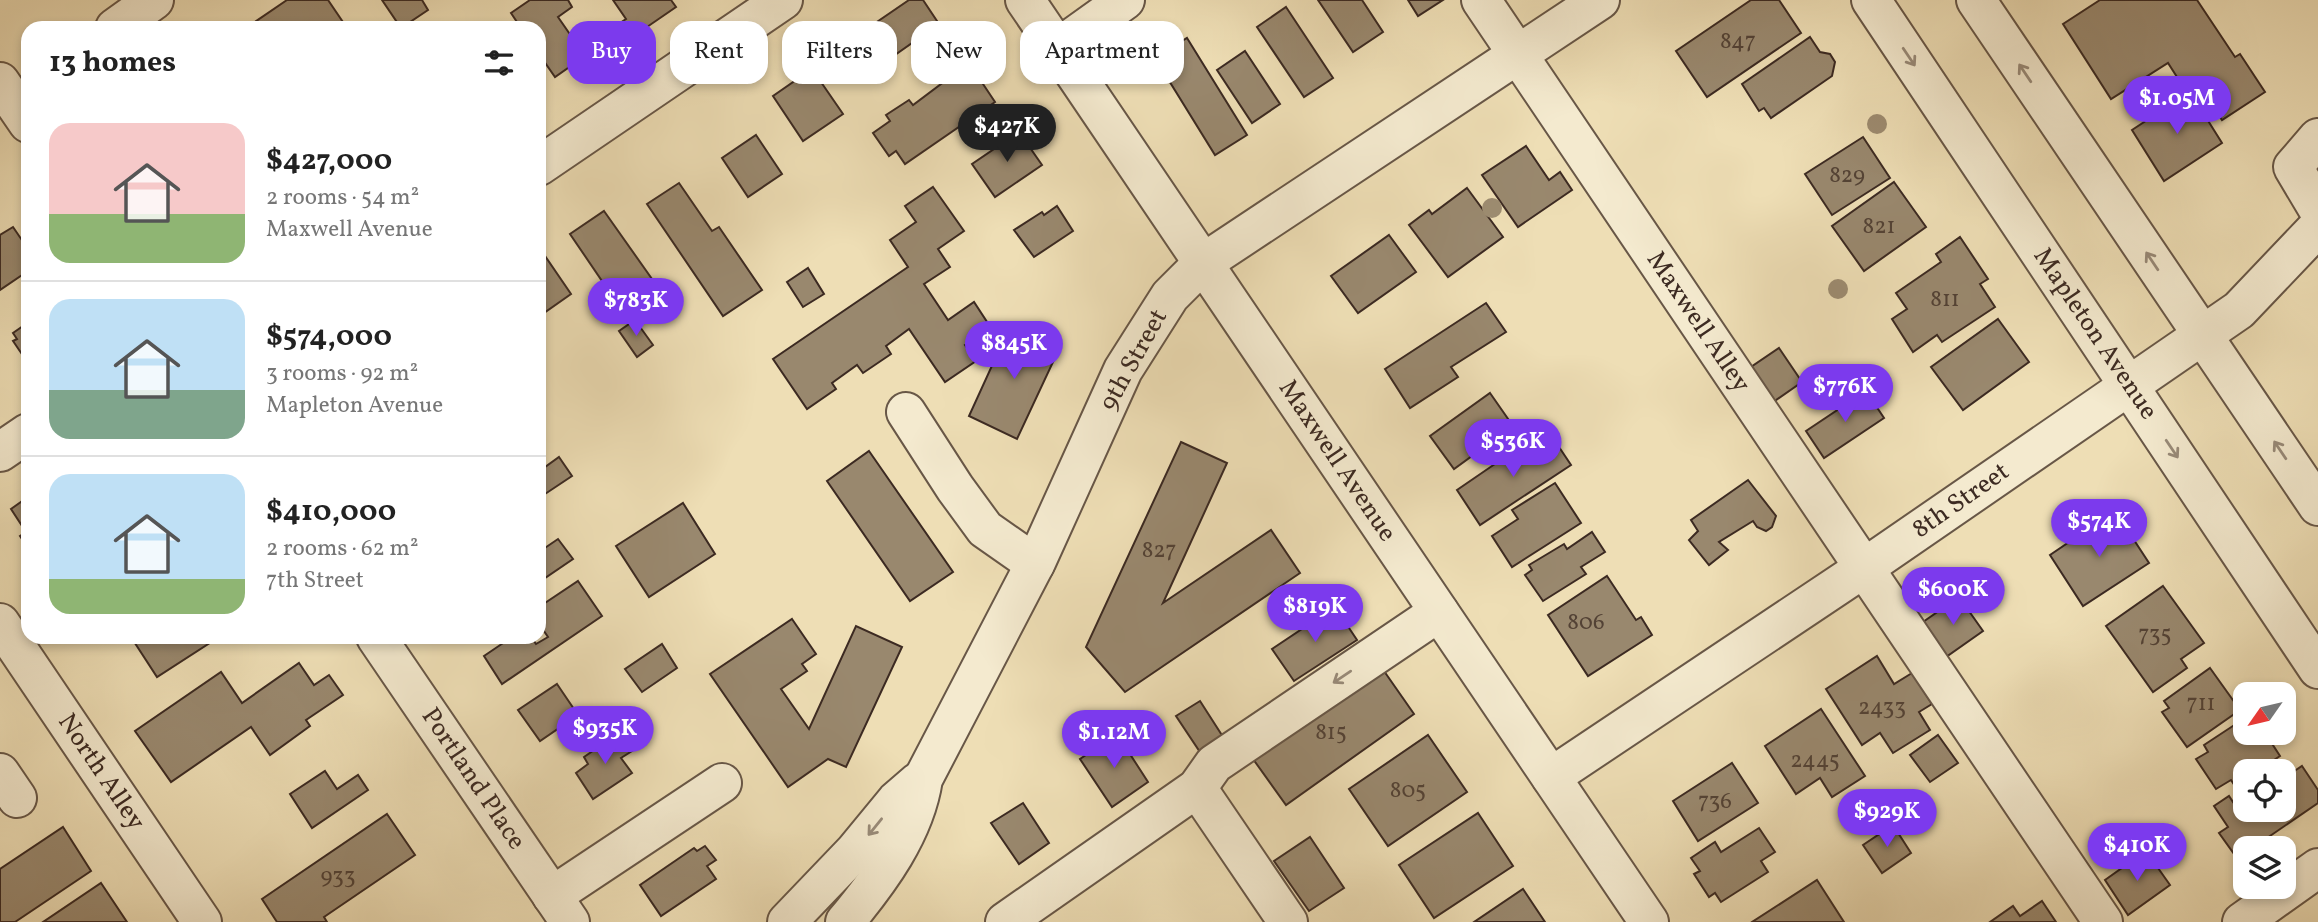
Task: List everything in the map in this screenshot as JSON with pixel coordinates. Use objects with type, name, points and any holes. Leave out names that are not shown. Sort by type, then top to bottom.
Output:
[{"type":"street","points":[[125,21],[155,0]]},
{"type":"street","points":[[546,161],[783,0]]},
{"type":"street","name":"Maxwell Avenue","points":[[1025,0],[1039,21]]},
{"type":"street","points":[[1096,21],[1125,0]]},
{"type":"street","name":"Maxwell Alley","points":[[1481,0],[2103,922]]},
{"type":"street","name":"9th Street","points":[[845,922],[897,850],[919,801],[923,779],[1035,564],[1123,370],[1170,296],[1203,263],[1600,0]]},
{"type":"street","name":"Mapleton Avenue","points":[[1871,0],[2318,669]]},
{"type":"street","points":[[1976,0],[2318,506]]},
{"type":"street","name":"Maxwell Avenue","points":[[1082,84],[1649,922]]},
{"type":"street","points":[[2318,138],[2292,167],[2318,209]]},
{"type":"street","name":"8th Street","points":[[1551,777],[1864,568],[2239,310],[2318,228]]},
{"type":"street","points":[[906,412],[985,529],[1035,564]]},
{"type":"street","points":[[0,453],[21,438]]},
{"type":"street","points":[[1005,922],[1197,788],[1214,764],[1439,612]]},
{"type":"street","name":"North Alley","points":[[0,623],[202,922]]},
{"type":"street","name":"Portland Place","points":[[381,644],[561,909]]},
{"type":"street","name":"9th Street","points":[[787,922],[854,852],[896,801],[923,779]]},
{"type":"street","points":[[561,909],[722,783]]},
{"type":"street","points":[[1197,788],[1288,922]]},
{"type":"street","points":[[2242,922],[2318,868]]},
{"type":"building","points":[[287,0],[328,0],[342,21],[256,21]]},
{"type":"building","points":[[382,0],[422,0],[428,10],[412,21],[396,21]]},
{"type":"building","points":[[530,0],[568,0],[572,7],[558,17],[567,30],[567,69],[555,77],[546,64],[546,21],[516,21],[511,13]]},
{"type":"building","points":[[613,0],[671,0],[676,7],[656,21],[623,21],[626,19]]},
{"type":"building","points":[[909,0],[923,0],[937,21],[911,21],[911,44],[897,53],[897,21],[878,21]]},
{"type":"building","points":[[1318,0],[1362,0],[1383,32],[1353,52]]},
{"type":"building","points":[[1408,0],[1443,0],[1418,16]]},
{"type":"building","points":[[1751,0],[1779,0],[1801,33],[1707,97],[1676,51]]},
{"type":"building","points":[[2100,0],[2197,0],[2235,57],[2240,54],[2265,92],[2222,120],[2196,81],[2184,88],[2168,63],[2111,99],[2063,24]]},
{"type":"building","points":[[1286,7],[1333,78],[1304,97],[1257,27]]},
{"type":"building","points":[[1810,37],[1820,52],[1830,54],[1835,62],[1832,76],[1771,118],[1764,108],[1759,111],[1742,84]]},
{"type":"building","points":[[1187,38],[1247,135],[1215,155],[1171,84],[1184,84],[1184,40]]},
{"type":"building","points":[[1245,51],[1280,104],[1252,123],[1217,70]]},
{"type":"building","points":[[790,84],[822,84],[843,114],[803,141],[773,96]]},
{"type":"building","points":[[941,84],[983,84],[995,102],[905,164],[896,151],[889,156],[873,133],[890,121],[886,115],[909,100],[913,105]]},
{"type":"building","points":[[2190,92],[2222,143],[2164,181],[2132,130]]},
{"type":"building","points":[[1019,132],[1042,165],[995,197],[972,164]]},
{"type":"building","points":[[756,135],[782,174],[748,197],[722,158]]},
{"type":"building","points":[[1863,137],[1890,178],[1832,215],[1805,174]]},
{"type":"building","points":[[1526,146],[1549,180],[1560,172],[1572,190],[1518,227],[1482,175]]},
{"type":"building","points":[[1894,182],[1926,227],[1864,271],[1832,226]]},
{"type":"building","points":[[679,183],[712,231],[719,227],[762,290],[723,316],[647,204]]},
{"type":"building","points":[[933,187],[964,231],[938,249],[950,267],[924,284],[948,320],[974,302],[991,328],[965,345],[976,361],[945,382],[909,329],[886,346],[891,354],[863,373],[857,365],[832,383],[836,389],[807,409],[773,359],[908,267],[890,240],[916,222],[905,206]]},
{"type":"building","points":[[1467,188],[1503,237],[1448,277],[1409,225],[1429,210],[1432,214]]},
{"type":"building","points":[[1057,206],[1073,231],[1034,257],[1014,230]]},
{"type":"building","points":[[604,211],[652,279],[617,303],[570,234]]},
{"type":"building","points":[[13,227],[21,239],[21,276],[0,290],[0,235]]},
{"type":"building","points":[[1389,235],[1416,272],[1358,313],[1331,276]]},
{"type":"building","points":[[1960,237],[1988,279],[1980,284],[1995,307],[1942,342],[1937,335],[1913,352],[1892,319],[1907,309],[1896,293],[1941,262],[1936,254]]},
{"type":"building","points":[[546,257],[571,294],[546,312]]},
{"type":"building","points":[[808,268],[824,294],[803,307],[787,282]]},
{"type":"building","points":[[1486,303],[1506,332],[1451,367],[1458,377],[1410,408],[1385,369]]},
{"type":"building","points":[[1998,319],[2029,362],[1963,410],[1931,367]]},
{"type":"building","points":[[635,320],[653,345],[637,357],[619,331]]},
{"type":"building","points":[[1011,324],[1060,347],[1017,439],[969,416]]},
{"type":"building","points":[[21,327],[21,353],[13,341],[17,339],[13,333]]},
{"type":"building","points":[[1779,348],[1802,382],[1769,405],[1745,371]]},
{"type":"building","points":[[1866,391],[1884,418],[1824,458],[1806,431]]},
{"type":"building","points":[[1490,393],[1513,426],[1454,469],[1430,436]]},
{"type":"building","points":[[1551,435],[1571,465],[1480,525],[1457,490],[1508,455],[1512,460]]},
{"type":"building","points":[[1181,442],[1227,463],[1163,603],[1271,530],[1300,573],[1125,692],[1086,647]]},
{"type":"building","points":[[869,451],[953,572],[910,601],[827,481]]},
{"type":"building","points":[[559,457],[572,476],[546,493],[546,466]]},
{"type":"building","points":[[1748,480],[1776,516],[1772,527],[1766,531],[1757,527],[1753,521],[1719,542],[1728,550],[1709,565],[1689,540],[1698,531],[1691,520]]},
{"type":"building","points":[[1555,483],[1581,523],[1512,567],[1492,536],[1518,519],[1512,510]]},
{"type":"building","points":[[21,502],[21,524],[11,509]]},
{"type":"building","points":[[683,503],[715,554],[649,597],[616,546]]},
{"type":"building","points":[[2115,511],[2149,563],[2083,606],[2050,555]]},
{"type":"building","points":[[1592,532],[1605,552],[1581,567],[1586,574],[1543,601],[1525,575],[1532,570],[1529,565],[1564,544],[1567,549]]},
{"type":"building","points":[[558,539],[573,559],[546,577],[546,547]]},
{"type":"building","points":[[1607,576],[1636,620],[1641,617],[1652,635],[1588,676],[1548,615]]},
{"type":"building","points":[[578,581],[602,616],[502,684],[484,656],[502,644],[546,644],[546,602]]},
{"type":"building","points":[[2163,586],[2204,643],[2181,659],[2187,668],[2153,692],[2106,626]]},
{"type":"building","points":[[1959,597],[1983,631],[1946,657],[1923,622]]},
{"type":"building","points":[[1335,607],[1357,640],[1294,681],[1272,649]]},
{"type":"building","points":[[792,619],[816,654],[802,664],[807,671],[781,689],[809,729],[856,626],[902,647],[846,767],[828,759],[788,787],[710,674]]},
{"type":"building","points":[[136,644],[208,644],[157,677]]},
{"type":"building","points":[[662,644],[677,668],[642,692],[625,669]]},
{"type":"building","points":[[1877,656],[1894,684],[1912,673],[1932,704],[1919,712],[1930,730],[1893,753],[1880,733],[1862,745],[1826,689]]},
{"type":"building","points":[[1377,661],[1414,714],[1286,805],[1248,752]]},
{"type":"building","points":[[299,663],[314,685],[329,675],[343,695],[306,720],[310,726],[270,755],[251,727],[171,782],[135,731],[221,672],[242,703]]},
{"type":"building","points":[[2210,668],[2233,700],[2233,715],[2187,747],[2162,712],[2169,708],[2164,701]]},
{"type":"building","points":[[557,684],[578,715],[540,741],[518,710]]},
{"type":"building","points":[[1200,701],[1225,740],[1202,755],[1176,716]]},
{"type":"building","points":[[1821,709],[1865,776],[1832,797],[1820,778],[1796,794],[1765,746]]},
{"type":"building","points":[[2233,726],[2233,746],[2274,746],[2280,756],[2276,759],[2233,759],[2233,783],[2231,780],[2216,789],[2196,759],[2208,752],[2204,745]]},
{"type":"building","points":[[619,733],[632,751],[621,758],[632,773],[593,799],[576,773],[588,764],[584,757]]},
{"type":"building","points":[[1117,734],[1148,782],[1112,807],[1080,759]]},
{"type":"building","points":[[1428,735],[1467,792],[1388,846],[1349,789]]},
{"type":"building","points":[[1938,735],[1958,763],[1930,782],[1910,755]]},
{"type":"building","points":[[1732,763],[1758,803],[1698,841],[1673,801]]},
{"type":"building","points":[[2302,766],[2318,790],[2318,803],[2296,818],[2296,770]]},
{"type":"building","points":[[325,771],[337,789],[358,775],[368,790],[312,828],[290,794]]},
{"type":"building","points":[[2229,796],[2233,802],[2233,822],[2290,822],[2270,836],[2233,836],[2233,852],[2219,833],[2228,827],[2214,806]]},
{"type":"building","points":[[1023,803],[1049,843],[1019,864],[991,823]]},
{"type":"building","points":[[1478,813],[1513,866],[1434,918],[1399,865]]},
{"type":"building","points":[[387,814],[415,855],[324,917],[327,922],[277,922],[262,899]]},
{"type":"building","points":[[1893,825],[1911,853],[1882,873],[1863,845]]},
{"type":"building","points":[[63,827],[91,871],[15,922],[0,922],[0,869]]},
{"type":"building","points":[[1759,828],[1775,852],[1761,861],[1768,872],[1721,902],[1715,893],[1709,897],[1694,874],[1700,871],[1691,858],[1715,842],[1721,852]]},
{"type":"building","points":[[1310,837],[1344,888],[1309,911],[1274,861]]},
{"type":"building","points":[[705,846],[716,860],[707,866],[716,879],[661,916],[640,885],[694,848],[697,851]]},
{"type":"building","points":[[2146,851],[2170,885],[2128,915],[2105,880]]},
{"type":"building","points":[[1817,880],[1844,922],[1752,922]]},
{"type":"building","points":[[101,883],[127,922],[43,922]]},
{"type":"building","points":[[1523,889],[1545,922],[1474,922]]},
{"type":"building","points":[[2042,901],[2056,922],[1990,922],[2013,906],[2020,916]]}]
